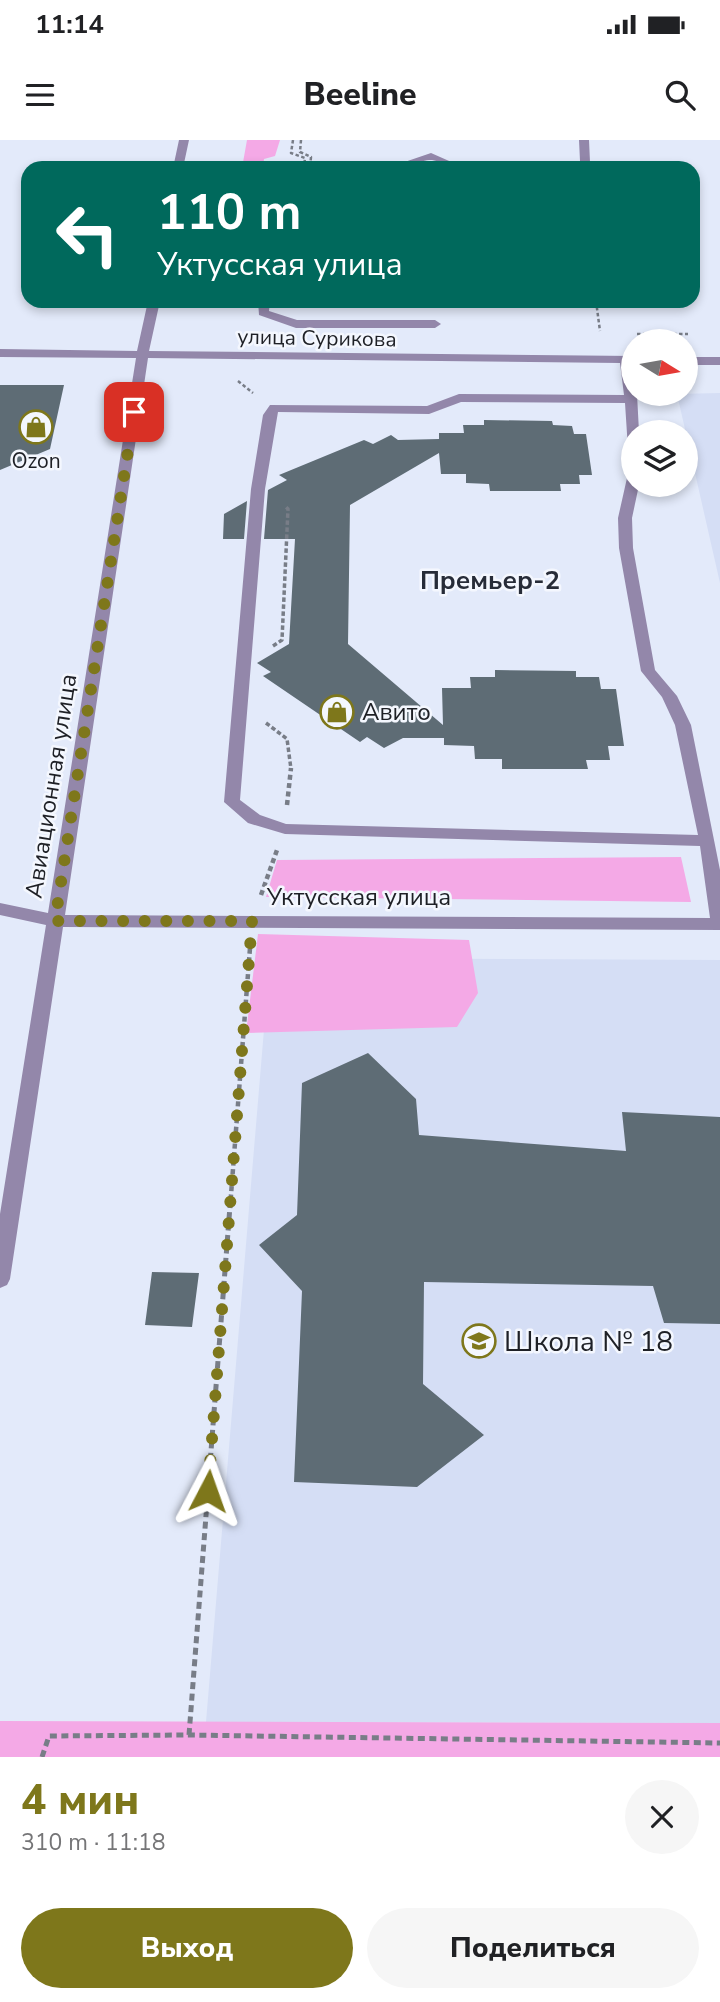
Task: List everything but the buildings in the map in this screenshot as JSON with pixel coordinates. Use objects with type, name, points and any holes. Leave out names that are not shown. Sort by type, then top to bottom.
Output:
[{"type":"street","points":[[180,161],[184,140]]},
{"type":"street","points":[[584,140],[585,161]]},
{"type":"street","points":[[415,161],[431,156],[443,161]]},
{"type":"street","name":"Авиационная улица","points":[[0,1279],[142,356],[152,308]]},
{"type":"street","points":[[263,308],[263,313],[296,324],[435,324]]},
{"type":"street","name":"улица Сурикова","points":[[0,353],[621,360]]},
{"type":"street","points":[[698,361],[720,361]]},
{"type":"street","points":[[621,399],[459,398],[429,410],[274,408],[269,415],[258,489],[232,802],[254,819],[285,829],[707,841]]},
{"type":"street","points":[[630,497],[625,518],[626,548],[648,671],[668,696],[683,725],[707,841],[720,924]]},
{"type":"street","name":"Уктусская улица","points":[[0,909],[55,921],[720,924]]},
{"type":"path","points":[[293,140],[291,153],[305,158],[305,161]]},
{"type":"path","points":[[301,140],[300,152],[311,157],[311,161]]},
{"type":"path","points":[[597,308],[600,331]]},
{"type":"path","points":[[189,1735],[252,921],[285,829]]},
{"type":"path","points":[[43,1757],[50,1736],[189,1735],[720,1743]]},
{"type":"shaded area","points":[[247,140],[280,140],[275,156],[264,161],[243,161]]},
{"type":"shaded area","points":[[720,393],[720,583],[698,486],[698,420],[683,420],[680,406],[698,406],[698,394]]},
{"type":"shaded area","points":[[681,857],[691,902],[266,897],[277,860]]},
{"type":"shaded area","points":[[258,934],[469,940],[478,993],[457,1027],[246,1033]]},
{"type":"shaded area","name":"Школа № 18","points":[[270,958],[720,960],[720,1723],[206,1722]]},
{"type":"shaded area","points":[[0,1721],[720,1723],[720,1757],[0,1757]]},
{"type":"place","name":"Ozon","points":[[36,427]]},
{"type":"place","name":"Авито","points":[[337,712]]},
{"type":"place","name":"Школа № 18","points":[[479,1341]]},
{"type":"district","name":"Премьер-2","points":[[490,580]]},
{"type":"route","points":[[134,412],[55,921],[252,921],[208,1491]]}]
